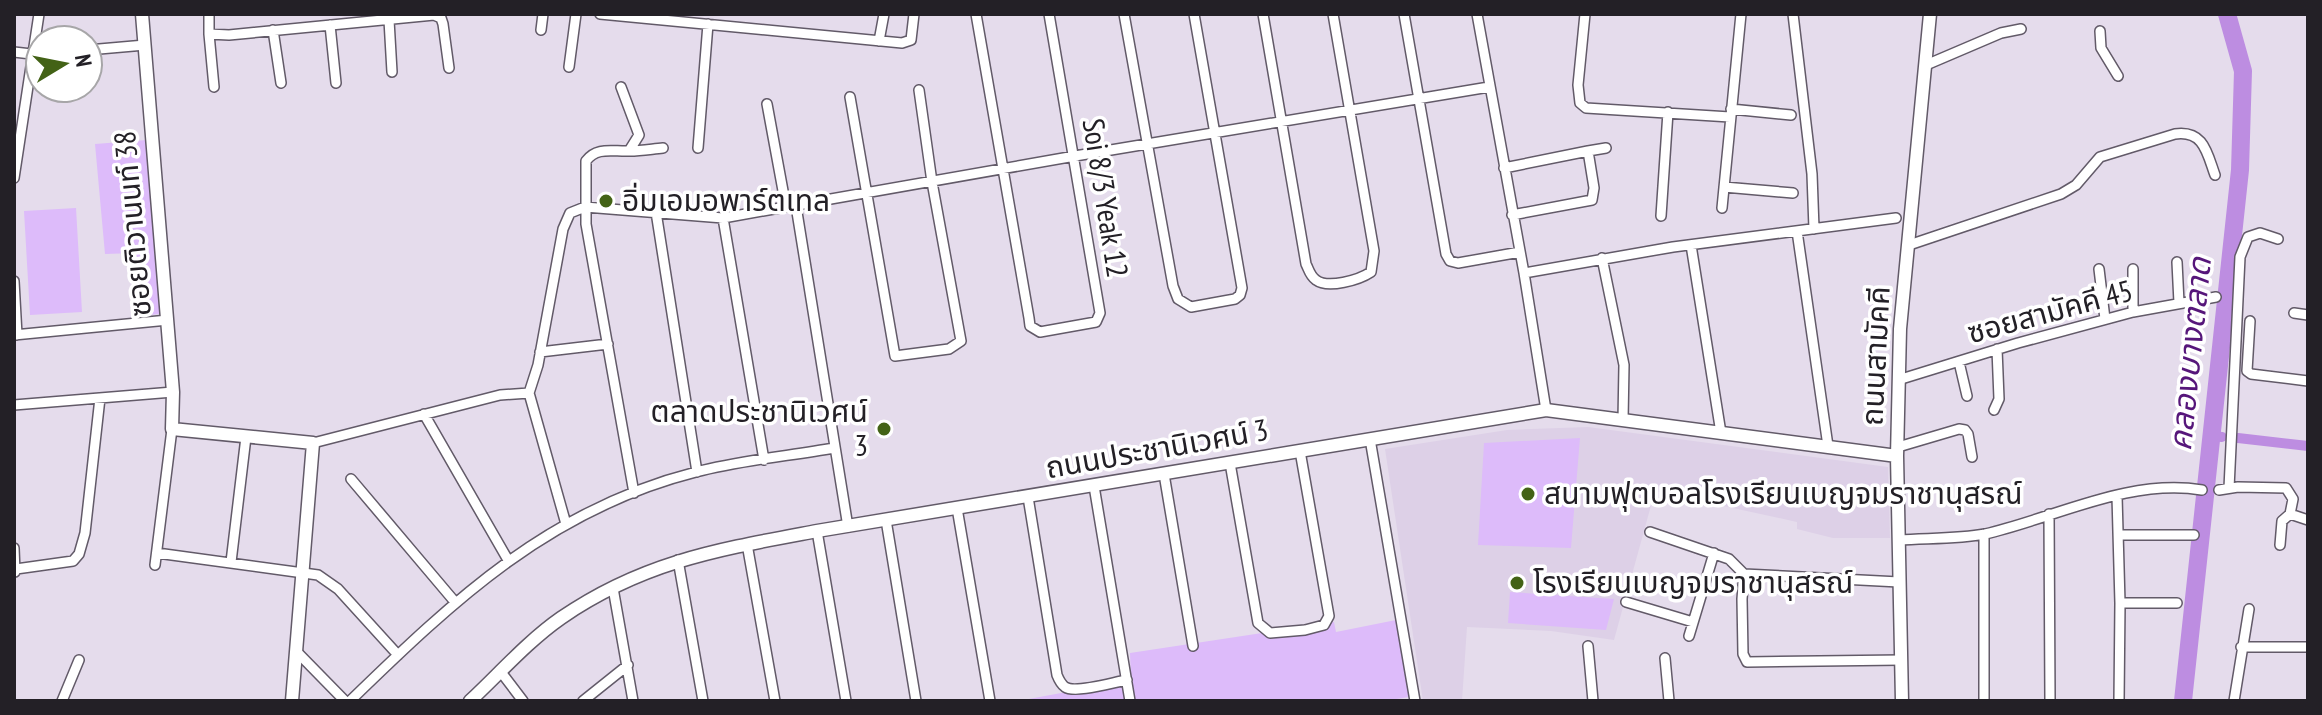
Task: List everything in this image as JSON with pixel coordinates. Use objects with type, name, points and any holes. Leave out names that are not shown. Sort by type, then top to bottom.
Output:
[{"type":"street","name":"ซอยติวานนท์ 38","points":[[142,14],[168,320],[172,429]]},
{"type":"street","points":[[209,14],[214,87]]},
{"type":"street","points":[[541,30],[543,14]]},
{"type":"street","points":[[569,67],[576,14]]},
{"type":"street","points":[[600,14],[902,43],[911,40],[914,14]]},
{"type":"street","points":[[879,41],[884,14]]},
{"type":"street","points":[[976,14],[1003,169]]},
{"type":"street","name":"Soi 8/3 Yeak 12","points":[[1003,169],[1030,326],[1040,332],[1083,325],[1099,319],[1075,156],[1049,14]]},
{"type":"street","points":[[1124,14],[1173,286],[1178,299],[1191,307],[1235,299],[1242,288],[1194,14]]},
{"type":"street","points":[[1263,14],[1306,264],[1311,276],[1327,285],[1371,272],[1374,251],[1333,14]]},
{"type":"street","points":[[1404,14],[1446,254],[1450,261],[1458,263],[1520,252]]},
{"type":"street","points":[[1477,14],[1546,410]]},
{"type":"street","points":[[1585,14],[1578,85],[1580,103],[1586,108],[1791,115]]},
{"type":"street","points":[[1722,208],[1741,14]]},
{"type":"street","points":[[1793,14],[1812,174],[1814,229]]},
{"type":"street","name":"ถนนสามัคคี","points":[[1902,701],[1898,451],[1900,329],[1930,14]]},
{"type":"street","points":[[209,34],[229,35],[334,21],[434,15],[441,18],[449,68]]},
{"type":"street","points":[[389,20],[392,72]]},
{"type":"street","points":[[334,21],[336,83]]},
{"type":"street","points":[[698,148],[708,24]]},
{"type":"street","points":[[1926,65],[2001,33],[2021,29]]},
{"type":"street","points":[[273,30],[281,83]]},
{"type":"street","points":[[2100,31],[2101,48],[2118,76]]},
{"type":"street","points":[[104,49],[145,45]]},
{"type":"street","points":[[621,87],[638,134],[638,140],[629,151]]},
{"type":"street","points":[[566,524],[529,393],[566,219],[570,213],[585,207],[723,218],[1489,87]]},
{"type":"street","points":[[850,97],[895,356],[949,349],[961,341],[919,90]]},
{"type":"street","points":[[14,178],[27,104]]},
{"type":"street","points":[[767,104],[791,206],[848,527]]},
{"type":"street","points":[[1661,216],[1668,112]]},
{"type":"street","points":[[1909,245],[2061,194],[2076,185],[2100,157],[2175,134],[2186,132],[2202,141],[2215,175]]},
{"type":"street","points":[[634,493],[585,207],[586,161],[609,150],[663,148]]},
{"type":"street","points":[[1504,168],[1606,148]]},
{"type":"street","points":[[1512,215],[1592,200],[1594,188],[1588,151]]},
{"type":"street","points":[[1724,187],[1793,193]]},
{"type":"street","points":[[656,212],[697,472]]},
{"type":"street","points":[[723,218],[764,460]]},
{"type":"street","points":[[1524,273],[1602,258],[1896,218]]},
{"type":"street","points":[[1797,231],[1828,446]]},
{"type":"street","points":[[2278,239],[2260,233],[2248,237],[2240,257],[2224,489],[2286,488],[2293,499],[2290,514],[2282,521],[2280,545]]},
{"type":"street","points":[[1691,245],[1721,433]]},
{"type":"street","points":[[1602,258],[1624,365],[1623,420]]},
{"type":"street","points":[[2177,262],[2179,303]]},
{"type":"street","points":[[2099,269],[2105,319]]},
{"type":"street","points":[[2133,269],[2133,312]]},
{"type":"street","points":[[14,281],[15,335],[168,320]]},
{"type":"street","name":"ซอยสามัคคี 45","points":[[1898,380],[2105,319],[2216,297]]},
{"type":"street","points":[[2294,313],[2308,315]]},
{"type":"street","points":[[2250,321],[2247,371],[2308,381]]},
{"type":"street","points":[[540,352],[608,344]]},
{"type":"street","points":[[1994,410],[1999,399],[1997,349]]},
{"type":"street","points":[[1959,362],[1967,396]]},
{"type":"street","points":[[14,405],[173,392]]},
{"type":"street","points":[[155,565],[172,429],[313,443],[500,395],[529,393]]},
{"type":"street","points":[[14,548],[15,572],[73,561],[79,554],[85,533],[100,398]]},
{"type":"street","name":"ถนนประชานิเวศน์ 3","points":[[470,701],[562,618],[643,572],[678,560],[817,531],[1546,410],[1828,446],[1898,451]]},
{"type":"street","points":[[424,414],[508,560]]},
{"type":"street","points":[[1898,451],[1959,429],[1968,434],[1972,457]]},
{"type":"street","points":[[231,562],[246,437]]},
{"type":"street","points":[[1370,439],[1415,701]]},
{"type":"street","points":[[292,701],[305,571],[313,443]]},
{"type":"street","points":[[297,652],[348,701],[455,602],[508,560],[566,524],[634,493],[697,472],[834,448]]},
{"type":"street","points":[[1230,463],[1258,623],[1270,633],[1320,627],[1329,616],[1300,451]]},
{"type":"street","points":[[1164,474],[1193,646]]},
{"type":"street","points":[[351,479],[455,602]]},
{"type":"street","points":[[1094,486],[1130,700]]},
{"type":"street","points":[[1899,540],[1984,534],[2117,496],[2196,489]]},
{"type":"street","points":[[2117,496],[2119,701]]},
{"type":"street","points":[[1028,497],[1061,684],[1067,689],[1076,689],[1127,680]]},
{"type":"street","points":[[957,508],[990,701]]},
{"type":"street","points":[[2049,514],[2050,701]]},
{"type":"street","points":[[2290,514],[2308,520]]},
{"type":"street","points":[[886,520],[916,701]]},
{"type":"street","points":[[817,531],[846,701]]},
{"type":"street","points":[[1650,532],[1729,559],[1744,574],[1899,582]]},
{"type":"street","points":[[1984,534],[1984,701]]},
{"type":"street","points":[[2118,535],[2194,535]]},
{"type":"street","points":[[747,544],[775,701]]},
{"type":"street","points":[[157,553],[305,571],[327,579],[398,655]]},
{"type":"street","points":[[1689,636],[1714,553]]},
{"type":"street","points":[[678,560],[703,701]]},
{"type":"street","points":[[1744,574],[1743,654],[1747,662],[1902,660]]},
{"type":"street","points":[[613,588],[633,701]]},
{"type":"street","points":[[1626,602],[1693,622]]},
{"type":"street","points":[[2120,603],[2177,603]]},
{"type":"street","points":[[2234,701],[2249,609]]},
{"type":"street","points":[[1588,646],[1593,701]]},
{"type":"street","points":[[2241,647],[2308,647]]},
{"type":"street","points":[[1665,658],[1669,701]]},
{"type":"street","points":[[62,701],[79,660]]},
{"type":"street","points":[[583,701],[628,665]]},
{"type":"street","points":[[501,672],[523,701]]},
{"type":"shaded area","points":[[147,140],[160,314],[138,316],[135,253],[105,254],[95,144]]},
{"type":"shaded area","points":[[76,208],[82,312],[30,315],[24,211]]},
{"type":"shaded area","name":"โรงเรียนเบญจมราชานุสรณ์","points":[[1588,427],[1888,467],[1890,538],[1833,538],[1797,529],[1797,522],[1655,491],[1614,640],[1551,631],[1467,627],[1462,701],[1423,701],[1385,449],[1507,430]]},
{"type":"shaded area","name":"สนามฟุตบอลโรงเรียนเบญจมราชานุสรณ์","points":[[1580,438],[1571,548],[1478,545],[1484,443]]},
{"type":"shaded area","points":[[1510,592],[1614,599],[1606,630],[1508,623]]},
{"type":"shaded area","points":[[1396,620],[1409,697],[1384,701],[1018,701],[1131,680],[1130,653],[1334,622],[1336,632]]},
{"type":"waterway","name":"คลองบางตลาด","points":[[2183,701],[2240,170],[2243,71],[2227,14]]},
{"type":"waterway","points":[[2212,436],[2222,437]]},
{"type":"waterway","points":[[2238,438],[2308,446]]},
{"type":"place","name":"อิ่มเอมอพาร์ตเทล","points":[[606,201]]},
{"type":"place","name":"ตลาดประชานิเวศน์ 3","points":[[884,429]]},
{"type":"place","name":"สนามฟุตบอลโรงเรียนเบญจมราชานุสรณ์","points":[[1528,494]]},
{"type":"place","name":"โรงเรียนเบญจมราชานุสรณ์","points":[[1517,583]]}]
